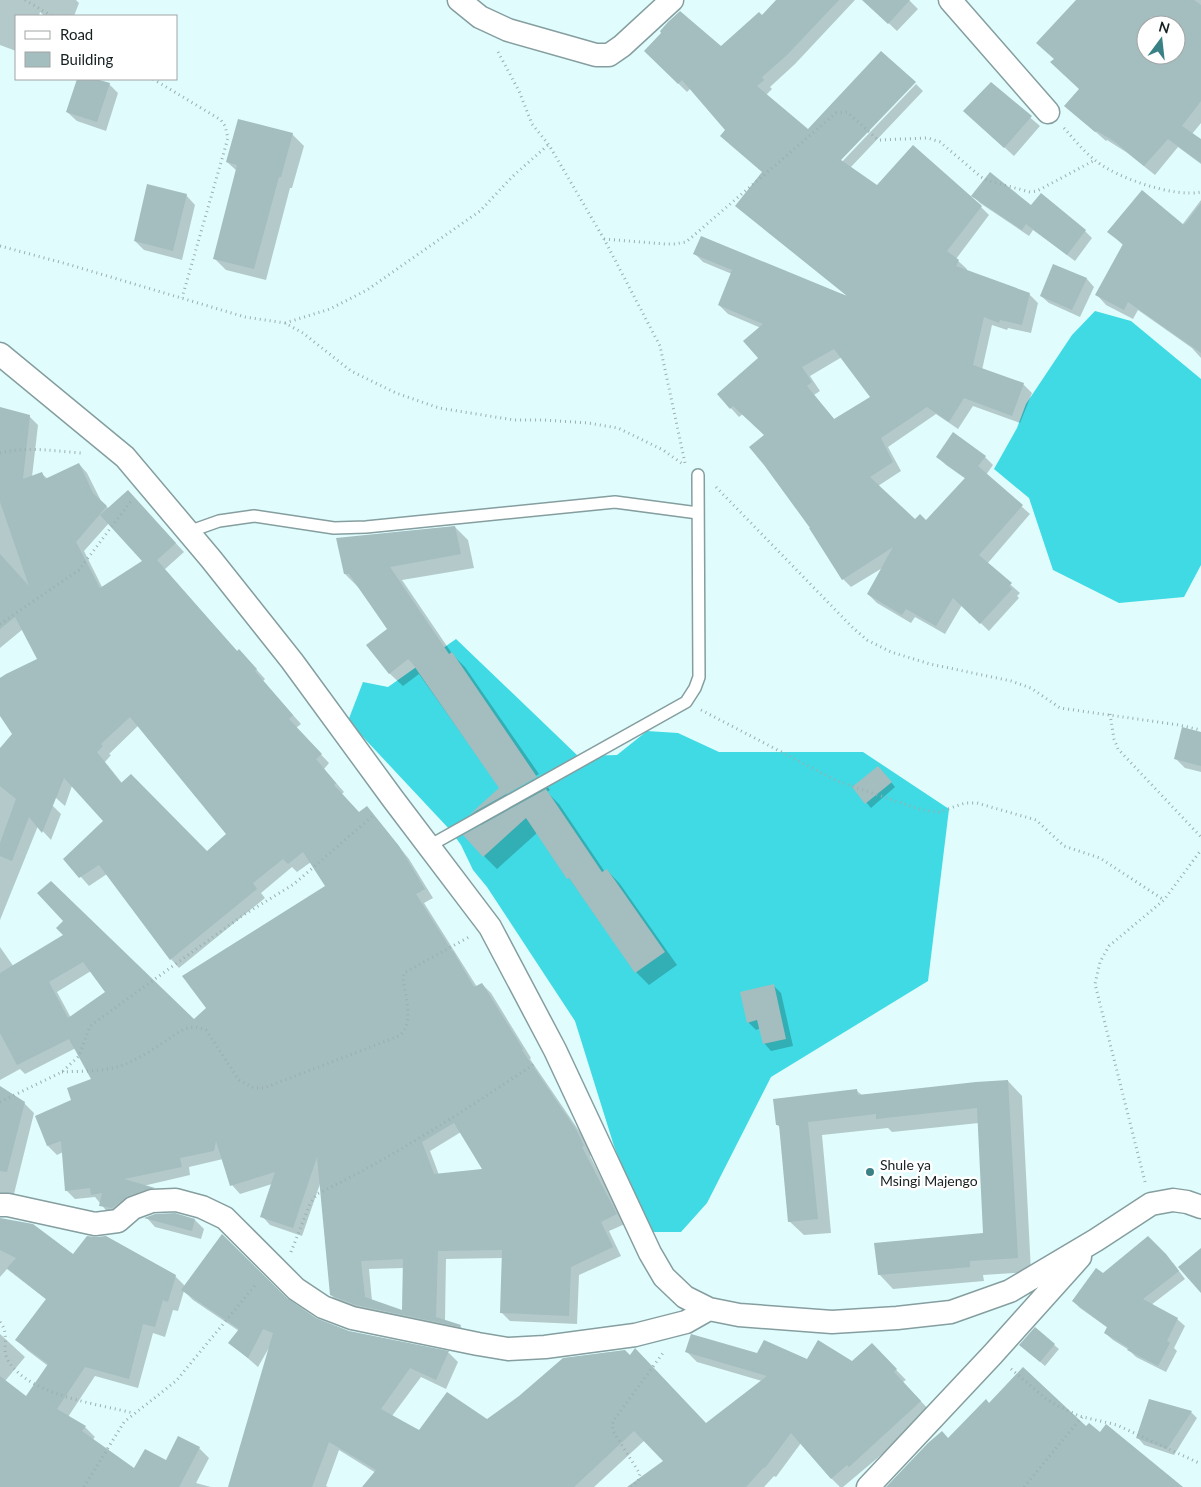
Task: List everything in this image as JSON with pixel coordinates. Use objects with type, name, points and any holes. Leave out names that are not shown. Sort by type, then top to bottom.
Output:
[{"type":"street","points":[[459,0],[480,18],[508,30],[596,55],[609,55],[622,46],[672,0]]},
{"type":"street","points":[[950,0],[1048,112]]},
{"type":"street","points":[[0,354],[125,457],[292,660],[393,799],[490,926],[555,1050],[650,1253],[664,1277],[685,1297],[709,1309],[739,1316],[832,1322],[952,1312],[1010,1291],[1096,1240],[1151,1204],[1173,1200],[1196,1201]]},
{"type":"street","points":[[0,1205],[8,1205],[95,1224],[118,1221],[133,1208],[152,1201],[176,1200],[202,1207],[225,1218],[296,1290],[322,1307],[352,1318],[508,1349],[545,1347],[635,1335],[686,1322],[709,1309]]},
{"type":"street","points":[[868,1487],[993,1354],[1096,1240]]},
{"type":"lane","points":[[428,846],[686,702],[695,688],[699,677],[698,475]]},
{"type":"lane","points":[[188,532],[219,521],[254,516],[334,528],[350,528],[615,502],[698,513]]},
{"type":"path","points":[[25,0],[50,15]]},
{"type":"path","points":[[0,246],[245,317],[285,323],[303,333],[351,371],[396,393],[439,408],[514,420],[588,423],[618,428],[663,450],[685,466],[660,346],[604,239],[548,145],[532,124],[519,91],[497,50]]},
{"type":"path","points":[[156,80],[220,120],[228,131],[228,138],[182,298]]},
{"type":"path","points":[[604,239],[665,244],[686,242],[836,113],[840,112],[847,112],[878,140],[928,138],[940,142],[981,177],[990,182],[1022,191],[1037,191],[1095,160]]},
{"type":"path","points":[[1048,112],[1095,160],[1115,174],[1136,182],[1180,193],[1201,192]]},
{"type":"path","points":[[285,323],[330,309],[367,290],[480,211],[512,176],[548,145]]},
{"type":"path","points":[[0,453],[28,448],[86,454]]},
{"type":"path","points":[[698,475],[719,489],[853,628],[867,640],[892,652],[930,664],[1011,681],[1031,688],[1060,708],[1110,714],[1201,730]]},
{"type":"path","points":[[0,624],[79,570],[146,482]]},
{"type":"path","points":[[686,702],[837,781],[922,810],[939,812],[965,803],[977,802],[1033,819],[1039,822],[1064,846],[1100,858],[1164,900]]},
{"type":"path","points":[[1110,714],[1114,739],[1118,749],[1201,836]]},
{"type":"path","points":[[0,1102],[62,1072],[79,1056],[90,1026],[242,916],[294,884],[393,799]]},
{"type":"path","points":[[1151,1204],[1095,984],[1100,962],[1110,946],[1164,900],[1201,850]]},
{"type":"path","points":[[62,1072],[106,1069],[120,1066],[134,1060],[184,1030],[190,1027],[197,1027],[206,1030],[239,1080],[254,1088],[264,1088],[399,1036],[404,1032],[408,1021],[404,973],[490,926]]},
{"type":"path","points":[[84,1487],[124,1422],[176,1381],[277,1270],[310,1204],[317,1194],[384,1160],[555,1050]]},
{"type":"path","points":[[0,1322],[6,1333],[5,1349],[7,1360],[12,1367],[34,1385],[50,1392],[134,1413]]},
{"type":"path","points":[[631,1487],[638,1481],[640,1474],[613,1431],[612,1425],[664,1352]]},
{"type":"path","points":[[993,1354],[1045,1398],[1082,1417],[1117,1425],[1201,1464]]},
{"type":"path","points":[[1024,1487],[1082,1417]]},
{"type":"shaded area","points":[[1095,311],[1131,321],[1201,379],[1201,565],[1184,597],[1119,603],[1053,570],[1029,498],[994,469],[1017,428],[1026,404],[1072,335]]},
{"type":"shaded area","points":[[456,639],[578,756],[617,755],[647,731],[678,733],[719,752],[863,752],[949,809],[928,981],[771,1077],[707,1203],[681,1232],[648,1232],[614,1146],[575,1021],[487,887],[473,870],[461,845],[451,831],[348,721],[363,682],[388,687]]},
{"type":"building","points":[[776,0],[839,0],[787,55],[762,77],[764,80],[757,86],[808,129],[881,51],[916,82],[841,160],[877,185],[913,145],[982,206],[947,251],[959,260],[956,266],[1030,293],[1022,325],[1000,320],[999,323],[984,317],[973,365],[1024,383],[1012,416],[964,398],[949,422],[927,407],[881,438],[893,462],[870,477],[915,519],[920,514],[926,520],[965,478],[936,457],[953,432],[986,456],[978,466],[1023,505],[979,555],[1012,583],[1009,586],[1012,589],[980,624],[953,598],[936,626],[906,609],[902,615],[867,594],[893,547],[842,580],[810,528],[749,447],[764,435],[733,406],[730,409],[717,394],[758,358],[743,341],[763,324],[718,305],[732,270],[693,254],[701,236],[847,296],[735,206],[762,172],[720,136],[725,130],[682,80],[678,84],[644,51],[661,33],[660,31],[668,22],[680,11],[721,46],[759,12],[762,15]],"holes":[[[834,349],[870,397],[834,419],[807,386],[812,382],[802,367]]]},
{"type":"building","points":[[862,0],[910,0],[888,24]]},
{"type":"building","points":[[1076,0],[1194,0],[1201,5],[1201,101],[1182,126],[1201,139],[1201,163],[1168,139],[1144,166],[1115,142],[1097,131],[1095,132],[1064,106],[1079,89],[1050,62],[1054,59],[1036,43]]},
{"type":"building","points":[[77,80],[100,80],[110,83],[97,122],[66,112]]},
{"type":"building","points":[[991,82],[1032,116],[1004,148],[963,111]]},
{"type":"building","points":[[238,119],[293,133],[254,269],[213,259],[237,165],[226,162]]},
{"type":"building","points":[[990,172],[1031,205],[1041,193],[1086,230],[1067,255],[1026,224],[1022,230],[971,196]]},
{"type":"building","points":[[147,184],[187,194],[173,251],[134,241]]},
{"type":"building","points":[[1142,190],[1184,225],[1201,203],[1201,353],[1128,302],[1124,310],[1095,295],[1123,244],[1107,232]]},
{"type":"building","points":[[1053,264],[1087,278],[1072,310],[1040,296]]},
{"type":"building","points":[[0,407],[30,415],[23,479],[42,472],[45,479],[79,463],[93,493],[107,506],[76,542],[100,588],[142,561],[100,515],[128,490],[176,543],[157,560],[237,651],[239,649],[257,669],[255,671],[293,715],[289,719],[322,754],[316,759],[336,783],[334,785],[359,812],[367,806],[399,846],[425,889],[416,894],[474,987],[482,983],[522,1050],[577,1131],[584,1146],[582,1147],[617,1214],[601,1222],[613,1247],[571,1267],[569,1316],[500,1313],[502,1250],[438,1251],[436,1317],[461,1325],[460,1327],[356,1305],[330,1295],[317,1157],[293,1228],[260,1217],[275,1172],[230,1186],[216,1141],[214,1151],[180,1158],[182,1167],[124,1179],[155,1188],[128,1196],[112,1208],[99,1206],[102,1193],[91,1195],[90,1188],[65,1191],[61,1141],[47,1146],[35,1116],[71,1100],[67,1088],[91,1079],[69,1039],[17,1065],[0,1033],[0,973],[63,935],[56,928],[63,921],[37,893],[51,881],[194,1019],[206,1008],[182,976],[325,886],[303,852],[288,864],[283,859],[253,883],[257,889],[170,960],[99,865],[79,878],[63,859],[103,821],[64,778],[42,833],[29,817],[12,861],[0,856],[0,843],[16,799],[0,786],[0,748],[12,734],[0,716],[0,678],[37,659],[15,617],[0,629],[0,554],[29,586],[0,502]],"holes":[[[130,717],[226,834],[207,851],[131,774],[121,783],[97,752],[103,746],[101,744]],[[83,962],[105,992],[68,1018],[49,982]],[[454,1123],[482,1169],[434,1174],[422,1142]],[[403,1259],[402,1310],[365,1297],[361,1261]]]},
{"type":"building","points":[[455,526],[461,554],[390,567],[449,654],[452,652],[537,777],[469,815],[499,788],[412,663],[408,659],[389,674],[366,645],[387,629],[349,574],[344,574],[336,538]]},
{"type":"building","points":[[1182,727],[1201,732],[1201,766],[1174,759]]},
{"type":"building","points":[[878,766],[892,782],[865,804],[852,787]]},
{"type":"building","points":[[546,789],[602,872],[607,869],[665,952],[635,973],[569,878],[567,879],[526,818],[483,857],[463,835]]},
{"type":"building","points":[[774,984],[786,1039],[763,1044],[757,1020],[747,1023],[740,992]]},
{"type":"building","points":[[1008,1080],[1018,1258],[970,1261],[970,1267],[878,1275],[874,1243],[983,1233],[977,1108],[876,1119],[876,1114],[808,1122],[818,1219],[788,1222],[779,1125],[776,1125],[773,1099],[857,1089],[858,1095]]},
{"type":"building","points":[[0,1086],[25,1102],[7,1172],[0,1171]]},
{"type":"building","points":[[175,1213],[195,1219],[192,1231],[144,1218],[155,1214]]},
{"type":"building","points":[[0,1218],[33,1224],[73,1254],[87,1236],[106,1236],[176,1275],[168,1302],[163,1300],[155,1327],[143,1324],[129,1379],[85,1367],[57,1409],[86,1426],[82,1431],[134,1468],[145,1449],[166,1460],[178,1436],[200,1447],[179,1487],[0,1487],[0,1376],[26,1396],[48,1364],[15,1340],[46,1299],[7,1268],[16,1258],[0,1250]]},
{"type":"building","points":[[222,1234],[287,1298],[316,1318],[349,1331],[449,1351],[436,1380],[410,1368],[381,1409],[419,1430],[447,1392],[487,1419],[519,1396],[563,1358],[625,1350],[630,1355],[635,1348],[706,1423],[767,1376],[685,1352],[691,1334],[757,1353],[764,1340],[807,1359],[818,1340],[852,1361],[872,1343],[897,1369],[894,1372],[921,1401],[849,1467],[847,1465],[831,1479],[791,1433],[765,1468],[746,1487],[627,1487],[663,1461],[634,1431],[574,1487],[362,1487],[376,1470],[329,1442],[312,1487],[228,1487],[273,1333],[263,1329],[248,1358],[228,1343],[239,1329],[181,1290]]},
{"type":"building","points":[[1148,1236],[1166,1254],[1179,1271],[1143,1299],[1178,1318],[1167,1341],[1170,1343],[1158,1366],[1127,1350],[1129,1348],[1104,1333],[1107,1327],[1072,1301],[1096,1268],[1103,1273]]},
{"type":"building","points":[[1201,1248],[1201,1293],[1178,1267]]},
{"type":"building","points":[[1035,1327],[1055,1344],[1040,1362],[1019,1345]]},
{"type":"building","points":[[1023,1367],[1086,1426],[1089,1423],[1100,1432],[1106,1424],[1183,1487],[886,1487],[928,1443],[942,1431],[948,1438],[986,1399],[989,1403]]},
{"type":"building","points":[[1149,1399],[1192,1411],[1167,1449],[1136,1438]]},
{"type":"place","name":"Shule ya Msingi Majengo","points":[[870,1172]]}]
